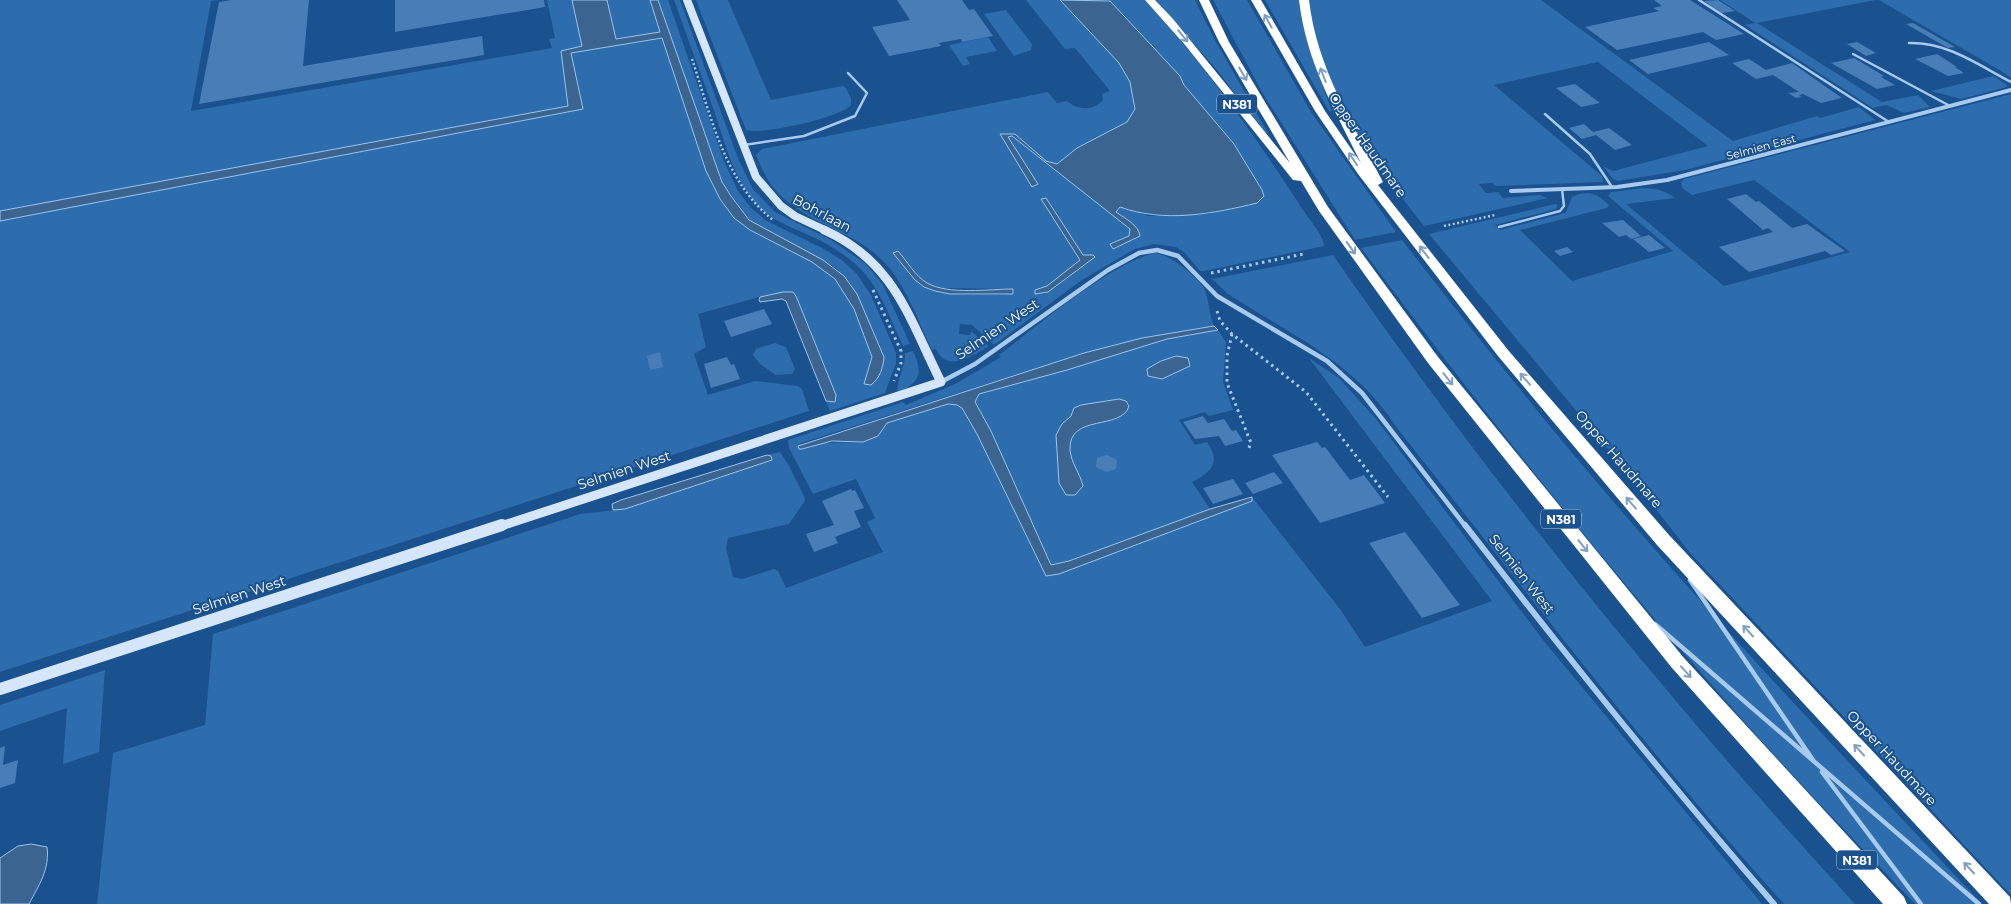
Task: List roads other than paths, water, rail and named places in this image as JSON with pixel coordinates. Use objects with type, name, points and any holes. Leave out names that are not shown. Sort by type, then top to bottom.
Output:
[{"type":"highway","name":"N381","points":[[1150,0],[1214,72],[1264,141],[1323,208]]},
{"type":"highway","name":"N381","points":[[1204,0],[1234,59],[1323,208],[1433,360],[1684,670],[1897,904]]},
{"type":"highway","name":"Opper Haudmare","points":[[1256,0],[1320,110],[1392,212],[1503,354],[1663,540],[2003,904]]},
{"type":"highway","points":[[1304,0],[1308,25],[1318,61],[1330,92],[1362,149],[1392,212]]},
{"type":"main road","name":"Bohrlaan","points":[[686,0],[742,146],[758,180],[776,202],[797,217],[856,247],[882,270],[891,283],[941,382]]},
{"type":"main road","name":"Selmien West","points":[[0,689],[941,382]]},
{"type":"street","name":"Selmien East","points":[[1511,191],[1612,187],[1642,184],[1694,174],[2011,90]]},
{"type":"street","name":"Selmien West","points":[[941,382],[976,364],[1108,270],[1139,253],[1158,250],[1174,253],[1217,296],[1306,346],[1327,361],[1362,393],[1551,636],[1696,814],[1774,904]]},
{"type":"lane","points":[[1699,0],[1888,122]]},
{"type":"lane","points":[[1909,43],[1922,41],[1955,53],[2011,82]]},
{"type":"lane","points":[[1853,54],[1950,106]]},
{"type":"lane","points":[[742,146],[804,136],[855,116],[867,93],[848,73]]},
{"type":"lane","points":[[1545,114],[1590,154],[1612,187]]},
{"type":"lane","points":[[1499,227],[1560,211],[1564,206],[1562,189]]},
{"type":"lane","points":[[1663,540],[1816,765],[1921,904]]},
{"type":"lane","points":[[1626,598],[1816,765],[1979,904]]}]
